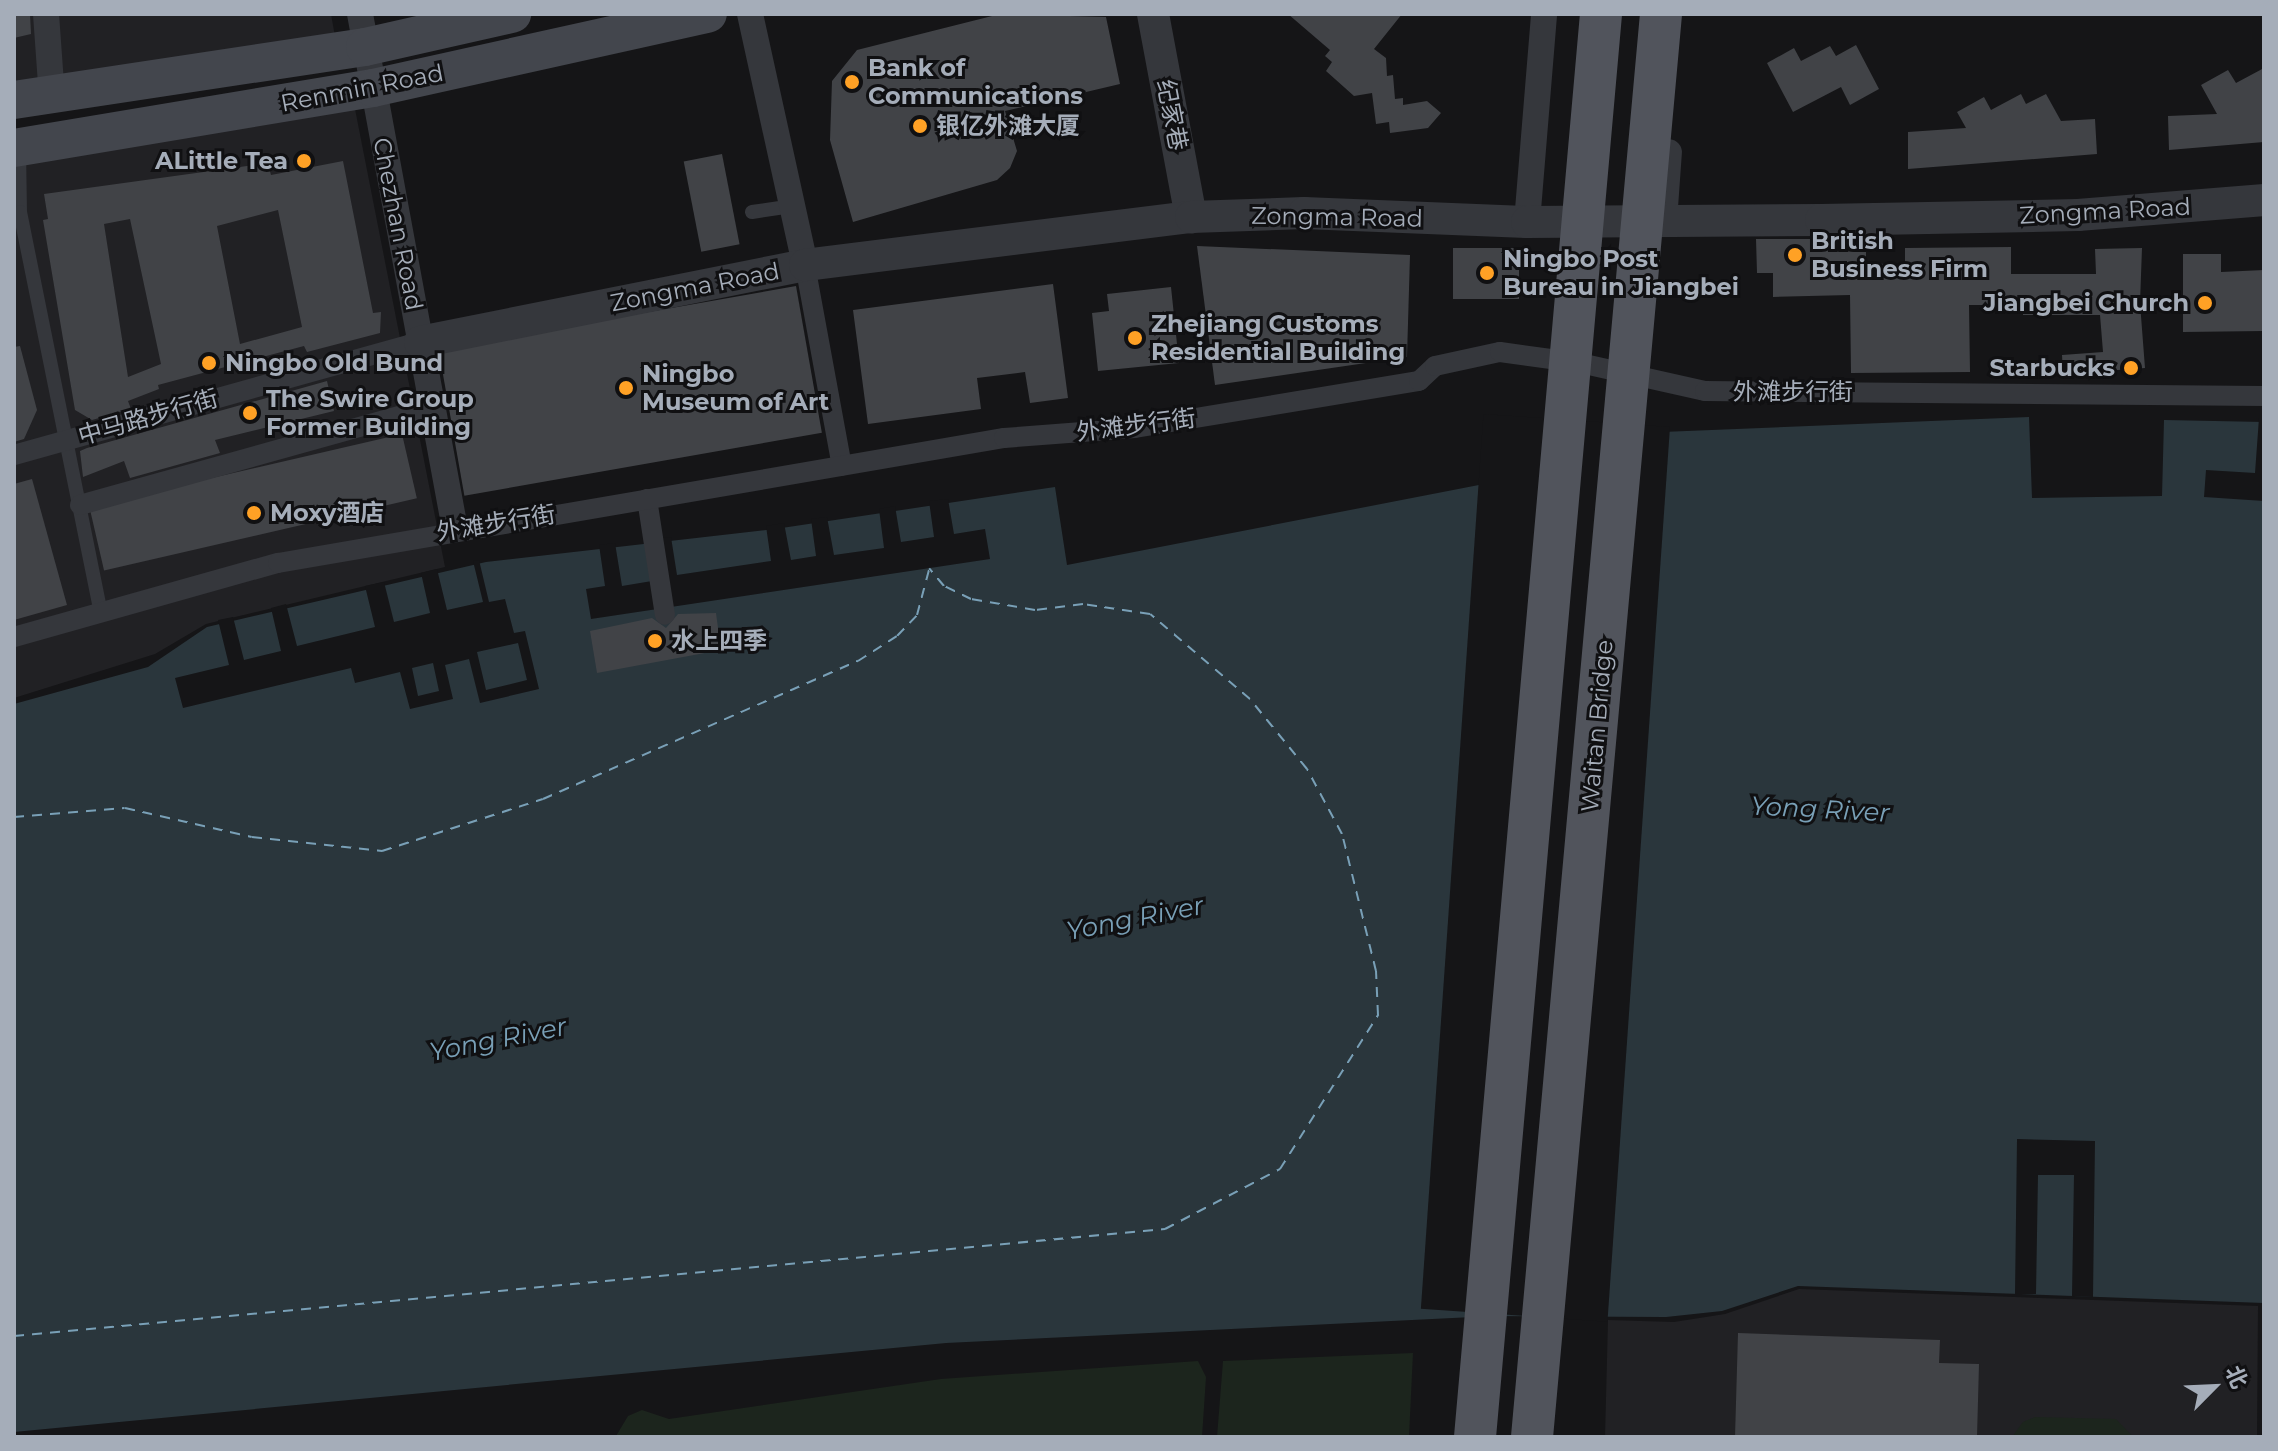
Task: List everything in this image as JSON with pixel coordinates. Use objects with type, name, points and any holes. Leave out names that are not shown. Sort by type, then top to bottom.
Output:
[{"type":"main road","name":"Renmin Road","points":[[14,100],[52,97],[362,30],[512,14]]},
{"type":"main road","name":"Renmin Road","points":[[16,148],[373,88],[708,14]]},
{"type":"main road","points":[[1475,1437],[1601,14]]},
{"type":"main road","name":"Waitan Bridge","points":[[1532,1437],[1661,14]]},
{"type":"street","points":[[46,14],[52,97]]},
{"type":"street","points":[[750,14],[805,265],[842,466]]},
{"type":"street","name":"纪家巷","points":[[1153,14],[1191,217]]},
{"type":"street","points":[[1527,222],[1544,14]]},
{"type":"street","points":[[1664,221],[1677,14]]},
{"type":"street","name":"Chezhan Road","points":[[362,30],[455,529]]},
{"type":"street","name":"Zongma Road","points":[[420,342],[805,265],[1191,217],[1304,213],[1527,222],[2078,215],[2264,200]]},
{"type":"street","name":"中马路步行街","points":[[14,455],[420,342]]},
{"type":"street","name":"外滩步行街","points":[[14,637],[100,610],[278,563],[455,529],[1004,438],[1135,428],[1419,381],[1435,366],[1500,352],[1580,363],[1705,391],[2264,396]]},
{"type":"street","points":[[80,505],[432,407]]},
{"type":"street","points":[[647,499],[665,615]]},
{"type":"lane","points":[[16,148],[20,212],[63,441],[80,505],[100,610]]},
{"type":"lane","points":[[752,212],[792,206]]},
{"type":"shaded area","points":[[14,14],[331,14],[336,42],[14,91]]},
{"type":"shaded area","name":"Ningbo Old Bund","points":[[355,109],[445,567],[206,624],[155,654],[14,698],[14,159]]},
{"type":"shaded area","points":[[1799,1289],[2258,1306],[2257,1437],[1605,1437],[1608,1320],[1674,1322],[1725,1314]]},
{"type":"shaded area","points":[[1413,1353],[1409,1437],[1217,1437],[1223,1361]]},
{"type":"shaded area","points":[[1198,1361],[1206,1377],[1202,1437],[616,1436],[628,1416],[642,1410],[669,1419],[941,1379]]},
{"type":"shaded area","points":[[2035,1417],[2116,1419],[2133,1437],[2012,1437],[2023,1422]]},
{"type":"water","name":"Yong River","points":[[2029,417],[2032,498],[2162,496],[2164,420],[2264,422],[2264,1303],[1798,1286],[1722,1311],[1666,1317],[1493,1316],[946,1343],[14,1432],[14,704],[148,667],[207,627],[486,562],[775,529],[1055,487],[1067,565],[1484,484],[1662,432]]},
{"type":"pier","points":[[1483,414],[1670,427],[1607,1322],[1421,1309]]},
{"type":"pier","points":[[2259,418],[2264,418],[2264,501],[2204,497],[2206,470],[2255,473]]},
{"type":"pier","points":[[948,499],[954,534],[985,529],[990,559],[591,619],[586,589],[605,586],[599,545],[615,543],[622,586],[652,581],[646,540],[671,537],[677,575],[771,561],[766,526],[784,523],[791,560],[816,556],[811,519],[827,517],[834,555],[884,548],[879,509],[895,506],[901,542],[934,537],[929,501]]},
{"type":"pier","points":[[479,560],[489,602],[505,599],[514,633],[525,631],[539,689],[480,703],[469,659],[445,665],[453,699],[410,709],[400,672],[355,683],[351,668],[183,708],[175,678],[229,665],[218,620],[233,617],[244,660],[281,651],[271,608],[286,604],[297,646],[375,627],[365,586],[384,582],[394,622],[430,613],[421,573],[437,569],[447,610],[483,602],[473,561]],"holes":[[[518,643],[527,680],[486,690],[477,652]],[[433,663],[439,691],[418,696],[412,668]]]},
{"type":"pier","points":[[2017,1139],[2095,1141],[2093,1297],[2072,1296],[2074,1175],[2038,1175],[2036,1294],[2015,1294]]},
{"type":"building","points":[[14,14],[30,14],[31,34],[14,38]]},
{"type":"building","name":"银亿外滩大厦","points":[[1000,14],[1106,17],[1120,84],[1005,111],[1017,151],[1010,168],[997,180],[853,222],[830,140],[832,81],[857,50]]},
{"type":"building","points":[[1288,14],[1402,14],[1374,49],[1386,58],[1387,76],[1393,75],[1395,99],[1403,98],[1403,105],[1427,101],[1441,113],[1428,128],[1390,133],[1389,122],[1376,124],[1372,93],[1354,96],[1326,71],[1332,62],[1325,56],[1330,50]]},
{"type":"building","points":[[1856,45],[1879,89],[1850,105],[1841,87],[1793,112],[1767,63],[1794,48],[1801,61],[1830,46],[1836,56]]},
{"type":"building","points":[[2264,68],[2264,142],[2169,150],[2168,116],[2217,114],[2201,85],[2228,70],[2236,83]]},
{"type":"building","points":[[2021,94],[2026,104],[2046,94],[2061,121],[2095,119],[2097,154],[1908,169],[1908,132],[1966,128],[1957,112],[1984,97],[1991,110]]},
{"type":"building","points":[[722,154],[740,244],[701,252],[684,161]]},
{"type":"building","points":[[343,161],[373,313],[381,312],[380,333],[307,352],[304,346],[158,385],[159,389],[128,401],[131,409],[92,420],[75,410],[43,220],[48,219],[44,194],[268,163],[271,175]],"holes":[[[278,210],[302,327],[240,344],[217,226]],[[130,219],[161,364],[128,377],[104,224]]]},
{"type":"building","points":[[1756,239],[1833,239],[1833,251],[1866,252],[1866,263],[1905,265],[1905,248],[2011,247],[2011,274],[2096,274],[2095,249],[2142,248],[2140,303],[2145,368],[2063,374],[2062,355],[2103,352],[2100,315],[2023,315],[2023,305],[1969,305],[1970,372],[1851,373],[1850,295],[1773,297],[1773,273],[1757,273]]},
{"type":"building","points":[[1197,246],[1410,255],[1407,357],[1215,385]]},
{"type":"building","name":"Ningbo Post Bureau in Jiangbei","points":[[1453,248],[1519,248],[1519,299],[1453,299]]},
{"type":"building","points":[[2183,254],[2221,254],[2221,272],[2264,270],[2264,331],[2183,332]]},
{"type":"building","points":[[1053,284],[1068,398],[1030,403],[1025,372],[977,378],[981,409],[868,424],[853,310]]},
{"type":"building","name":"Ningbo Museum of Art","points":[[796,286],[822,433],[464,496],[439,349]]},
{"type":"building","name":"Zhejiang Customs Residential Building","points":[[1171,287],[1179,363],[1098,371],[1092,313],[1109,311],[1107,294]]},
{"type":"building","points":[[20,346],[37,410],[24,439],[14,442],[14,347]]},
{"type":"building","points":[[327,381],[334,411],[215,440],[220,453],[130,478],[124,461],[83,477],[80,451],[87,448]]},
{"type":"building","points":[[402,434],[417,498],[104,571],[89,506]]},
{"type":"building","points":[[32,479],[67,605],[14,620],[14,484]]},
{"type":"building","name":"水上四季","points":[[716,613],[721,650],[597,673],[590,631],[652,618],[666,628],[678,614]]},
{"type":"building","points":[[1738,1333],[1940,1340],[1939,1363],[1979,1364],[1977,1437],[1735,1437]]},
{"type":"ferry route","points":[[14,1336],[1165,1229],[1280,1169],[1378,1015],[1376,971],[1342,834],[1307,769],[1250,699],[1150,614],[1083,604],[1035,610],[971,599],[944,586],[929,568]]},
{"type":"ferry route","points":[[14,817],[125,808],[252,837],[382,851],[543,799],[858,661],[897,636],[917,615],[929,570]]},
{"type":"place","name":"Bank of Communications","points":[[852,82]]},
{"type":"place","name":"银亿外滩大厦","points":[[920,126]]},
{"type":"place","name":"ALittle Tea","points":[[304,161]]},
{"type":"place","name":"British Business Firm","points":[[1795,255]]},
{"type":"place","name":"Ningbo Post Bureau in Jiangbei","points":[[1487,273]]},
{"type":"place","name":"Jiangbei Church","points":[[2205,303]]},
{"type":"place","name":"Zhejiang Customs Residential Building","points":[[1135,338]]},
{"type":"place","name":"Ningbo Old Bund","points":[[209,363]]},
{"type":"place","name":"Starbucks","points":[[2131,368]]},
{"type":"place","name":"Ningbo Museum of Art","points":[[626,388]]},
{"type":"place","name":"The Swire Group Former Building","points":[[250,413]]},
{"type":"place","name":"Moxy酒店","points":[[254,513]]},
{"type":"place","name":"水上四季","points":[[655,641]]}]
